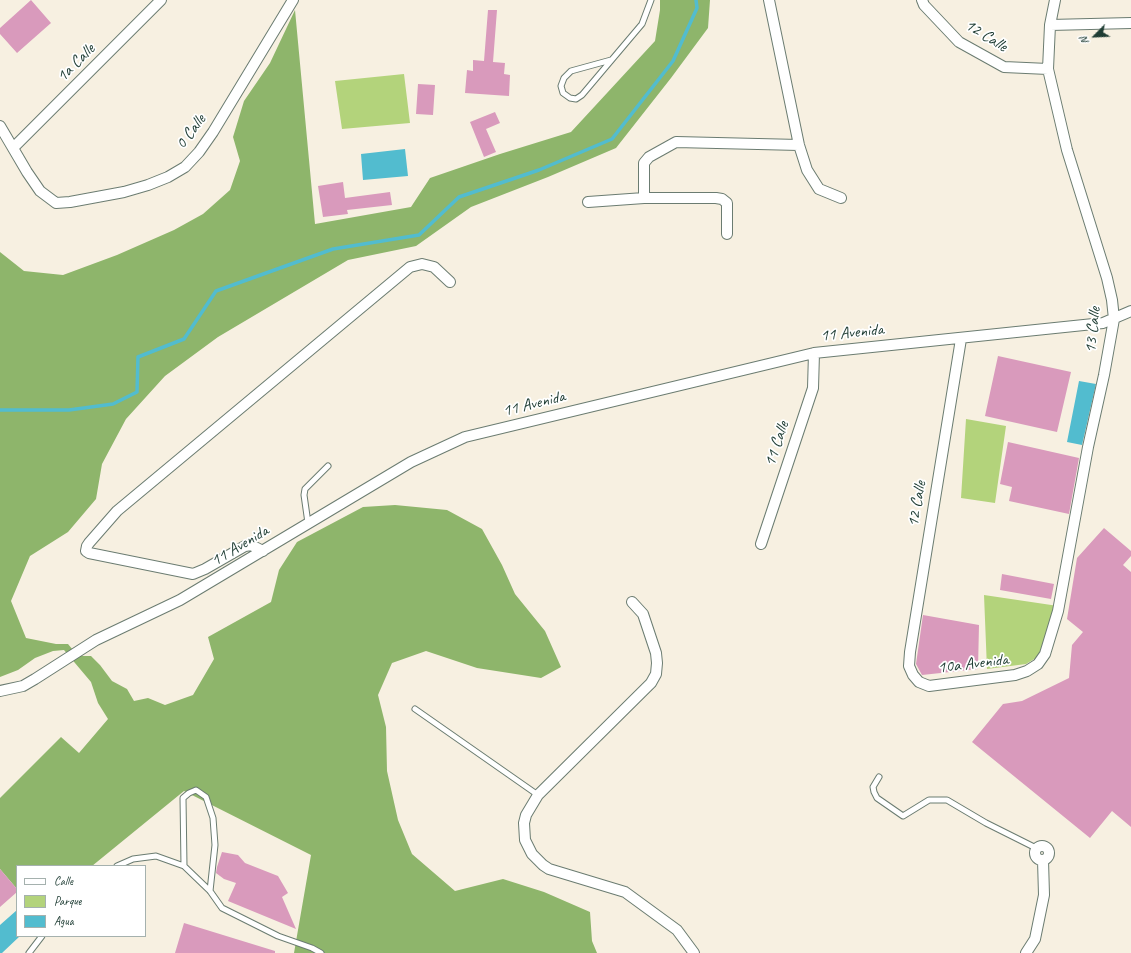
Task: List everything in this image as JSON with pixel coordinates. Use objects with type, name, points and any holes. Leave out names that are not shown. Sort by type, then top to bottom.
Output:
[{"type":"street","name":"1a Calle","points":[[14,147],[161,0]]},
{"type":"street","name":"0 Calle","points":[[14,147],[27,172],[40,191],[56,203],[70,202],[142,187],[168,177],[185,167],[199,152],[213,132],[293,0]]},
{"type":"street","points":[[769,0],[799,145],[807,170],[819,190],[841,198]]},
{"type":"street","name":"12 Calle","points":[[922,0],[924,5],[959,42],[1004,67],[1048,70]]},
{"type":"street","name":"13 Calle","points":[[1038,664],[1045,654],[1058,611],[1088,447],[1104,375],[1114,319],[1112,300],[1107,278],[1067,150],[1048,70],[1050,25],[1055,0]]},
{"type":"street","points":[[1050,25],[1131,23]]},
{"type":"street","points":[[0,126],[14,147]]},
{"type":"street","points":[[644,198],[644,164],[649,157],[676,142],[799,145]]},
{"type":"street","points":[[588,202],[644,198],[722,199],[727,203],[727,234]]},
{"type":"street","points":[[263,552],[251,545],[245,546],[205,569],[193,574],[89,553],[86,551],[89,543],[117,510],[410,267],[422,264],[434,267],[450,282]]},
{"type":"street","name":"11 Avenida","points":[[0,690],[22,686],[96,640],[180,600],[263,552],[308,523],[411,462],[465,437],[814,353],[961,339],[1103,323],[1131,311]]},
{"type":"street","name":"12 Calle","points":[[913,675],[909,666],[910,652],[961,339]]},
{"type":"street","name":"11 Calle","points":[[761,544],[813,388],[814,353]]},
{"type":"street","points":[[632,602],[643,614],[656,654],[656,674],[651,683],[538,795],[526,815],[524,832],[528,848],[537,860],[549,869],[625,892],[678,930],[694,953]]},
{"type":"street","name":"10a Avenida","points":[[913,675],[919,682],[929,686],[1016,675],[1027,671],[1038,664]]},
{"type":"street","points":[[1026,953],[1035,939],[1044,894],[1043,860],[1036,856],[1036,848]]},
{"type":"lane","points":[[612,60],[571,72],[564,78],[561,86],[563,92],[570,98],[576,99],[582,95],[612,60],[642,24],[651,0]]},
{"type":"lane","points":[[308,523],[304,501],[305,489],[328,466]]},
{"type":"lane","points":[[415,709],[538,795]]},
{"type":"lane","points":[[879,777],[873,787],[876,798],[902,816],[929,800],[947,800],[986,823],[1036,848]]},
{"type":"lane","points":[[184,866],[183,798],[196,790],[206,797],[213,818],[215,845],[210,891]]},
{"type":"lane","points":[[119,865],[134,859],[156,856],[184,866],[210,891],[222,908],[278,936],[312,948],[321,953]]},
{"type":"lane","points":[[29,953],[41,937]]},
{"type":"green space","points":[[660,0],[710,0],[708,28],[616,148],[548,177],[471,207],[416,246],[348,260],[218,337],[165,376],[126,419],[102,464],[96,499],[68,532],[30,556],[11,601],[26,638],[56,644],[68,644],[78,656],[91,656],[112,681],[127,689],[134,701],[148,698],[165,705],[193,695],[214,659],[208,637],[271,602],[279,570],[297,542],[363,507],[395,505],[447,510],[482,529],[502,565],[515,594],[545,631],[561,667],[541,678],[477,668],[426,651],[392,663],[378,695],[386,727],[387,771],[398,820],[412,854],[455,891],[503,879],[544,892],[590,912],[592,941],[597,953],[294,953],[311,855],[184,791],[93,865],[16,865],[16,888],[0,869],[0,798],[61,737],[79,753],[108,719],[98,703],[91,682],[64,650],[53,651],[35,658],[18,670],[0,677],[0,252],[24,271],[63,275],[117,255],[174,230],[203,214],[230,190],[240,161],[233,137],[244,101],[270,63],[295,10],[315,224],[411,207],[430,178],[571,132],[655,41],[660,10]]},
{"type":"green space","points":[[404,74],[410,123],[342,129],[335,81]]},
{"type":"green space","points":[[966,419],[1006,426],[995,503],[961,498]]},
{"type":"green space","points":[[984,595],[1058,606],[1044,653],[1026,664],[987,669]]},
{"type":"water","points":[[405,149],[408,176],[363,180],[361,154]]},
{"type":"water","points":[[1079,381],[1096,384],[1082,445],[1067,442]]},
{"type":"water","points":[[16,911],[16,937],[19,937],[2,953],[0,953],[0,925]]},
{"type":"building","points":[[31,0],[51,23],[17,53],[0,34],[0,28]]},
{"type":"building","points":[[488,10],[497,10],[493,62],[505,63],[504,74],[510,75],[509,96],[465,93],[467,70],[473,71],[473,60],[484,61]]},
{"type":"building","points":[[418,84],[435,85],[433,115],[416,114]]},
{"type":"building","points":[[495,112],[500,123],[486,129],[496,152],[484,157],[470,122]]},
{"type":"building","points":[[343,182],[345,198],[390,192],[392,205],[347,210],[348,214],[323,217],[318,186]]},
{"type":"building","points":[[998,356],[1071,372],[1057,432],[985,416]]},
{"type":"building","points":[[1008,442],[1079,458],[1069,514],[1009,501],[1012,487],[1000,484]]},
{"type":"building","points":[[1104,528],[1131,551],[1131,556],[1123,565],[1131,572],[1131,827],[1112,811],[1090,838],[972,742],[1003,704],[1022,701],[1069,678],[1072,645],[1083,632],[1067,619],[1077,558]]},
{"type":"building","points":[[1002,574],[1054,584],[1051,599],[1000,590]]},
{"type":"building","points":[[923,615],[979,625],[978,669],[922,675],[916,664]]},
{"type":"building","points":[[222,852],[238,855],[245,863],[278,876],[288,893],[282,897],[296,929],[228,901],[236,883],[224,879],[216,873]]},
{"type":"building","points":[[0,869],[16,888],[16,893],[0,907]]},
{"type":"building","points":[[184,923],[275,951],[275,953],[175,953]]},
{"type":"waterway","points":[[0,410],[69,410],[113,404],[137,392],[138,357],[184,339],[216,291],[333,249],[419,235],[459,197],[539,170],[612,139],[673,61],[697,8],[696,0]]}]
